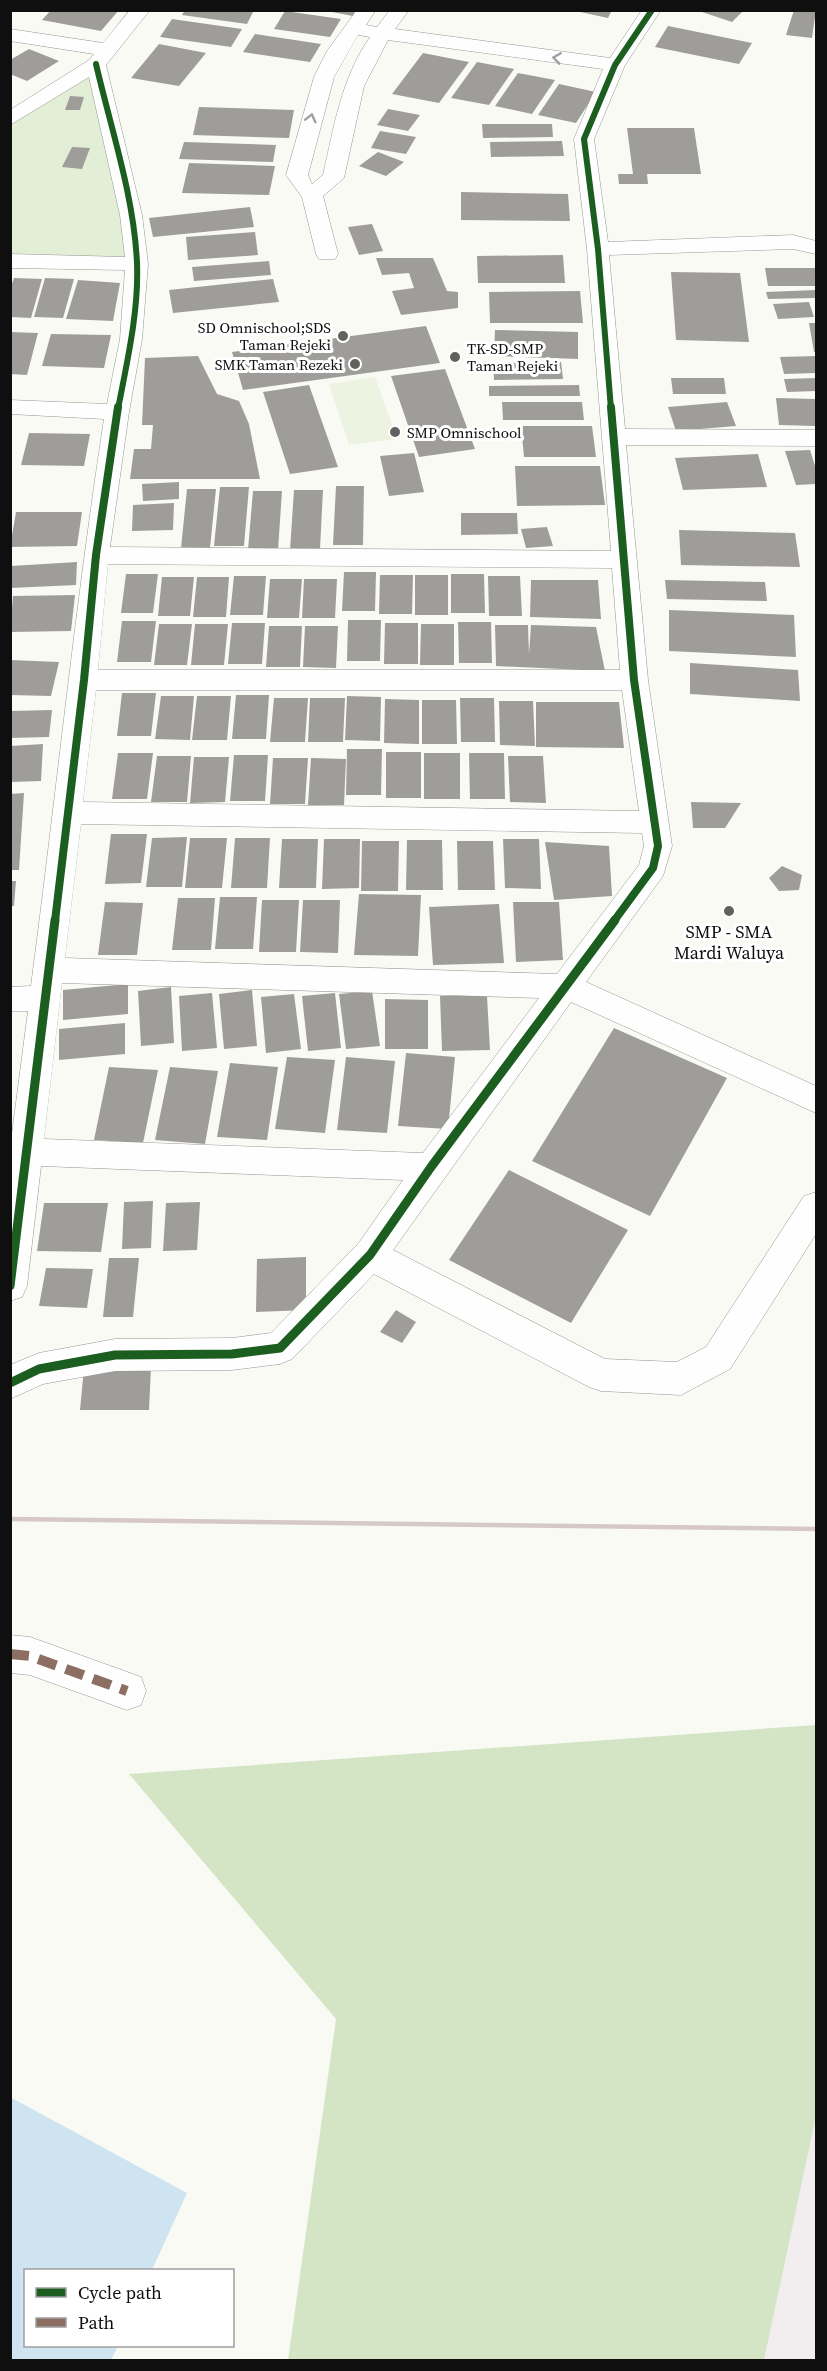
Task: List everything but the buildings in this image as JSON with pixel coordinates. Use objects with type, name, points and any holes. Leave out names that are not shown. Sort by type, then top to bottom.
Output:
[{"type":"street","points":[[10,119],[102,57],[141,10]]},
{"type":"street","points":[[327,254],[312,194],[304,188],[297,175],[314,109],[337,51],[367,10]]},
{"type":"street","points":[[312,194],[333,178],[350,99],[359,71],[381,34],[400,10]]},
{"type":"street","points":[[10,1383],[39,1369],[115,1355],[232,1354],[280,1348],[370,1255],[431,1167],[567,987],[653,868],[658,846],[634,680],[622,560],[598,249],[584,139],[615,65],[652,10]]},
{"type":"street","points":[[353,29],[615,65]]},
{"type":"street","points":[[10,35],[102,57]]},
{"type":"street","points":[[10,1286],[16,1196],[27,1152],[69,813],[96,555],[117,412],[131,339],[136,264],[131,215],[102,57]]},
{"type":"street","points":[[598,249],[794,242],[816,247]]},
{"type":"street","points":[[10,261],[136,264]]},
{"type":"street","points":[[10,407],[117,412]]},
{"type":"street","points":[[612,437],[816,438]]},
{"type":"street","points":[[96,555],[622,560]]},
{"type":"street","points":[[84,680],[634,680]]},
{"type":"street","points":[[69,813],[654,822]]},
{"type":"street","points":[[10,999],[47,984],[567,987],[816,1100]]},
{"type":"street","points":[[27,1152],[431,1167]]},
{"type":"street","points":[[370,1255],[601,1375],[681,1379],[718,1358],[816,1206]]},
{"type":"street","points":[[10,1654],[30,1656],[127,1691]]},
{"type":"shaded area","points":[[816,2088],[816,2360],[760,2360]]},
{"type":"green space","points":[[96,64],[137,264],[11,261],[11,119]]},
{"type":"green space","points":[[375,377],[397,439],[349,445],[329,384]]},
{"type":"green space","points":[[816,1725],[816,2116],[764,2360],[288,2360],[336,2019],[129,1774]]},
{"type":"water","points":[[10,2097],[187,2193],[152,2269],[24,2269],[24,2347],[118,2347],[111,2360],[11,2360]]},
{"type":"railway","points":[[10,1519],[816,1529]]},
{"type":"marked path","points":[[10,1654],[30,1656],[127,1691]]},
{"type":"cycle path","points":[[10,1383],[39,1369],[115,1355],[232,1354],[280,1348],[370,1255],[431,1167],[653,868],[658,846],[634,680],[598,249],[584,139],[615,65],[652,10]]},
{"type":"cycle path","points":[[10,1286],[84,680],[96,555],[117,412],[131,339],[137,264],[131,215],[96,64]]},
{"type":"place","name":"SD Omnischool;SDS Taman Rejeki","points":[[343,336]]},
{"type":"place","name":"TK-SD-SMP Taman Rejeki","points":[[455,357]]},
{"type":"place","name":"SMK Taman Rezeki","points":[[355,364]]},
{"type":"place","name":"SMP Omnischool","points":[[395,432]]},
{"type":"place","name":"SMP - SMA Mardi Waluya","points":[[729,911]]}]
